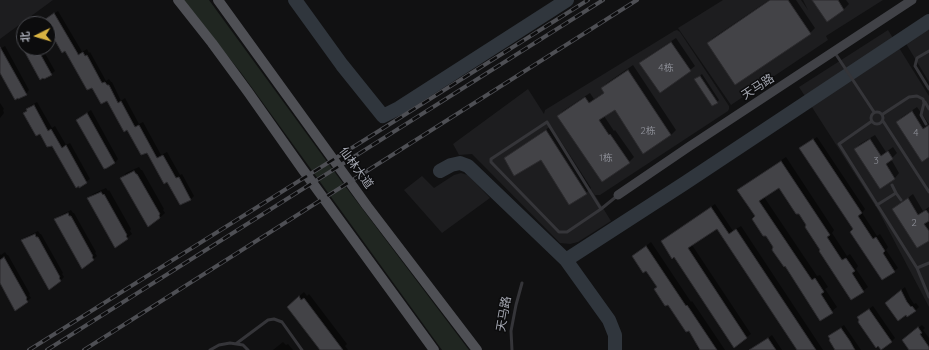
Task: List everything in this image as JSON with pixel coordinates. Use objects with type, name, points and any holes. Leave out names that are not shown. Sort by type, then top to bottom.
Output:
[{"type":"main road","points":[[178,0],[244,86],[434,350]]},
{"type":"main road","name":"仙林大道","points":[[218,0],[367,206],[477,350]]},
{"type":"street","name":"天马路","points":[[618,195],[912,0]]},
{"type":"lane","points":[[929,50],[917,58],[915,66],[929,89]]},
{"type":"lane","points":[[834,51],[874,112]]},
{"type":"lane","points":[[883,114],[909,97],[917,96],[923,99],[929,109]]},
{"type":"lane","points":[[923,99],[924,103],[921,115],[926,124]]},
{"type":"lane","points":[[874,112],[878,111],[883,114]]},
{"type":"lane","points":[[872,122],[871,117],[874,112]]},
{"type":"lane","points":[[883,114],[883,121],[929,192]]},
{"type":"lane","points":[[872,122],[879,124],[883,121]]},
{"type":"lane","points":[[601,209],[547,122],[491,159],[491,162],[559,232],[567,232],[601,209],[618,195]]},
{"type":"lane","points":[[872,122],[839,144],[917,268],[929,297]]},
{"type":"lane","points":[[892,185],[901,200]]},
{"type":"lane","points":[[877,205],[896,193]]},
{"type":"lane","points":[[917,268],[929,263]]},
{"type":"lane","name":"天马路","points":[[512,350],[511,331],[522,283]]},
{"type":"lane","points":[[237,343],[268,320],[274,318],[282,322],[302,350]]},
{"type":"lane","points":[[210,350],[225,343],[237,343],[243,345],[248,350]]},
{"type":"shaded area","points":[[0,0],[53,0],[31,16],[16,16],[16,27],[0,39]]},
{"type":"shaded area","points":[[183,0],[209,0],[336,174],[469,350],[442,350],[242,74]]},
{"type":"shaded area","points":[[723,0],[801,0],[808,10],[803,0],[883,0],[826,36],[828,40],[731,105],[678,28]]},
{"type":"shaded area","points":[[929,26],[929,82],[905,42]]},
{"type":"shaded area","points":[[677,30],[680,32],[729,106],[729,109],[600,195],[595,195],[556,132],[611,221],[578,242],[570,244],[560,243],[472,154],[459,155],[453,144],[528,89],[544,114],[545,110]]},
{"type":"shaded area","points":[[888,30],[929,96],[929,307],[878,210],[799,87]]},
{"type":"shaded area","points":[[461,173],[468,175],[490,198],[442,233],[404,190],[422,176],[434,188],[454,175]]},
{"type":"building","points":[[770,0],[788,0],[811,34],[735,85],[707,43]]},
{"type":"building","points":[[812,0],[838,0],[844,10],[827,22]]},
{"type":"building","points":[[56,16],[78,55],[83,52],[85,56],[87,55],[102,83],[105,82],[109,85],[118,103],[121,101],[135,127],[139,125],[157,158],[163,155],[176,178],[179,177],[191,200],[180,205],[167,182],[164,184],[147,153],[141,155],[127,130],[124,132],[107,101],[101,104],[92,88],[87,90],[65,51],[62,53],[56,42]]},
{"type":"building","points":[[671,42],[691,71],[660,93],[639,63]]},
{"type":"building","points":[[0,47],[27,95],[15,100],[0,73]]},
{"type":"building","points":[[27,56],[41,56],[52,75],[40,80]]},
{"type":"building","points":[[628,70],[671,135],[643,154],[615,110],[599,120],[630,163],[602,182],[557,116],[585,97],[589,103],[604,93],[601,88]]},
{"type":"building","points":[[700,76],[718,103],[712,106],[694,79]]},
{"type":"building","points":[[34,105],[48,131],[51,129],[62,148],[66,145],[87,183],[79,188],[79,186],[76,188],[52,146],[47,147],[40,134],[36,136],[23,113],[27,111],[26,109]]},
{"type":"building","points":[[912,111],[923,129],[929,125],[929,157],[922,162],[896,122]]},
{"type":"building","points":[[87,113],[115,163],[104,169],[76,120]]},
{"type":"building","points":[[546,130],[587,194],[569,205],[541,160],[514,176],[504,158]]},
{"type":"building","points":[[813,139],[862,213],[858,216],[873,239],[876,237],[885,251],[883,253],[895,272],[882,280],[850,232],[853,229],[799,148]]},
{"type":"building","points":[[870,139],[881,156],[888,151],[893,159],[886,164],[895,179],[880,189],[854,149]]},
{"type":"building","points":[[781,161],[830,235],[827,237],[842,260],[846,258],[855,271],[852,273],[864,292],[851,300],[819,251],[820,250],[805,227],[806,225],[799,214],[796,214],[779,188],[759,201],[812,280],[815,278],[824,292],[821,294],[833,313],[820,321],[785,266],[784,267],[772,250],[773,247],[766,236],[763,236],[752,219],[755,216],[737,190]]},
{"type":"building","points":[[134,171],[160,214],[160,218],[148,227],[120,178]]},
{"type":"building","points":[[101,192],[103,195],[104,194],[128,239],[115,248],[87,198]]},
{"type":"building","points":[[908,198],[918,215],[926,210],[929,214],[929,221],[924,224],[929,231],[929,241],[917,248],[892,209]]},
{"type":"building","points":[[711,207],[729,234],[736,229],[816,350],[797,350],[717,229],[688,248],[747,338],[734,348],[674,257],[672,259],[661,241]]},
{"type":"building","points":[[68,213],[94,260],[82,269],[54,219]]},
{"type":"building","points":[[35,234],[61,281],[49,290],[21,240]]},
{"type":"building","points":[[646,246],[717,350],[700,350],[689,331],[686,332],[668,305],[665,306],[654,289],[657,287],[646,271],[643,273],[632,256]]},
{"type":"building","points":[[4,257],[28,302],[15,311],[0,283],[0,260]]},
{"type":"building","points":[[901,290],[907,302],[916,311],[907,317],[906,315],[898,321],[885,303]]},
{"type":"building","points":[[299,296],[301,300],[304,298],[343,350],[320,350],[287,307]]},
{"type":"building","points":[[869,309],[892,342],[881,350],[878,346],[876,348],[858,322],[859,320],[857,317]]},
{"type":"building","points":[[918,327],[922,333],[920,334],[929,347],[929,350],[909,350],[902,340]]},
{"type":"building","points":[[841,328],[855,350],[835,350],[828,336]]},
{"type":"building","points":[[768,338],[776,350],[749,350]]},
{"type":"waterway","points":[[295,0],[342,65],[383,116],[399,108],[567,0]]},
{"type":"waterway","points":[[566,260],[929,21]]},
{"type":"waterway","points":[[440,171],[451,165],[460,163],[468,166],[566,260],[609,320],[615,335],[615,350]]},
{"type":"railway","points":[[29,350],[588,0]]},
{"type":"railway","points":[[47,350],[603,0]]},
{"type":"railway","points":[[84,350],[637,0]]}]
